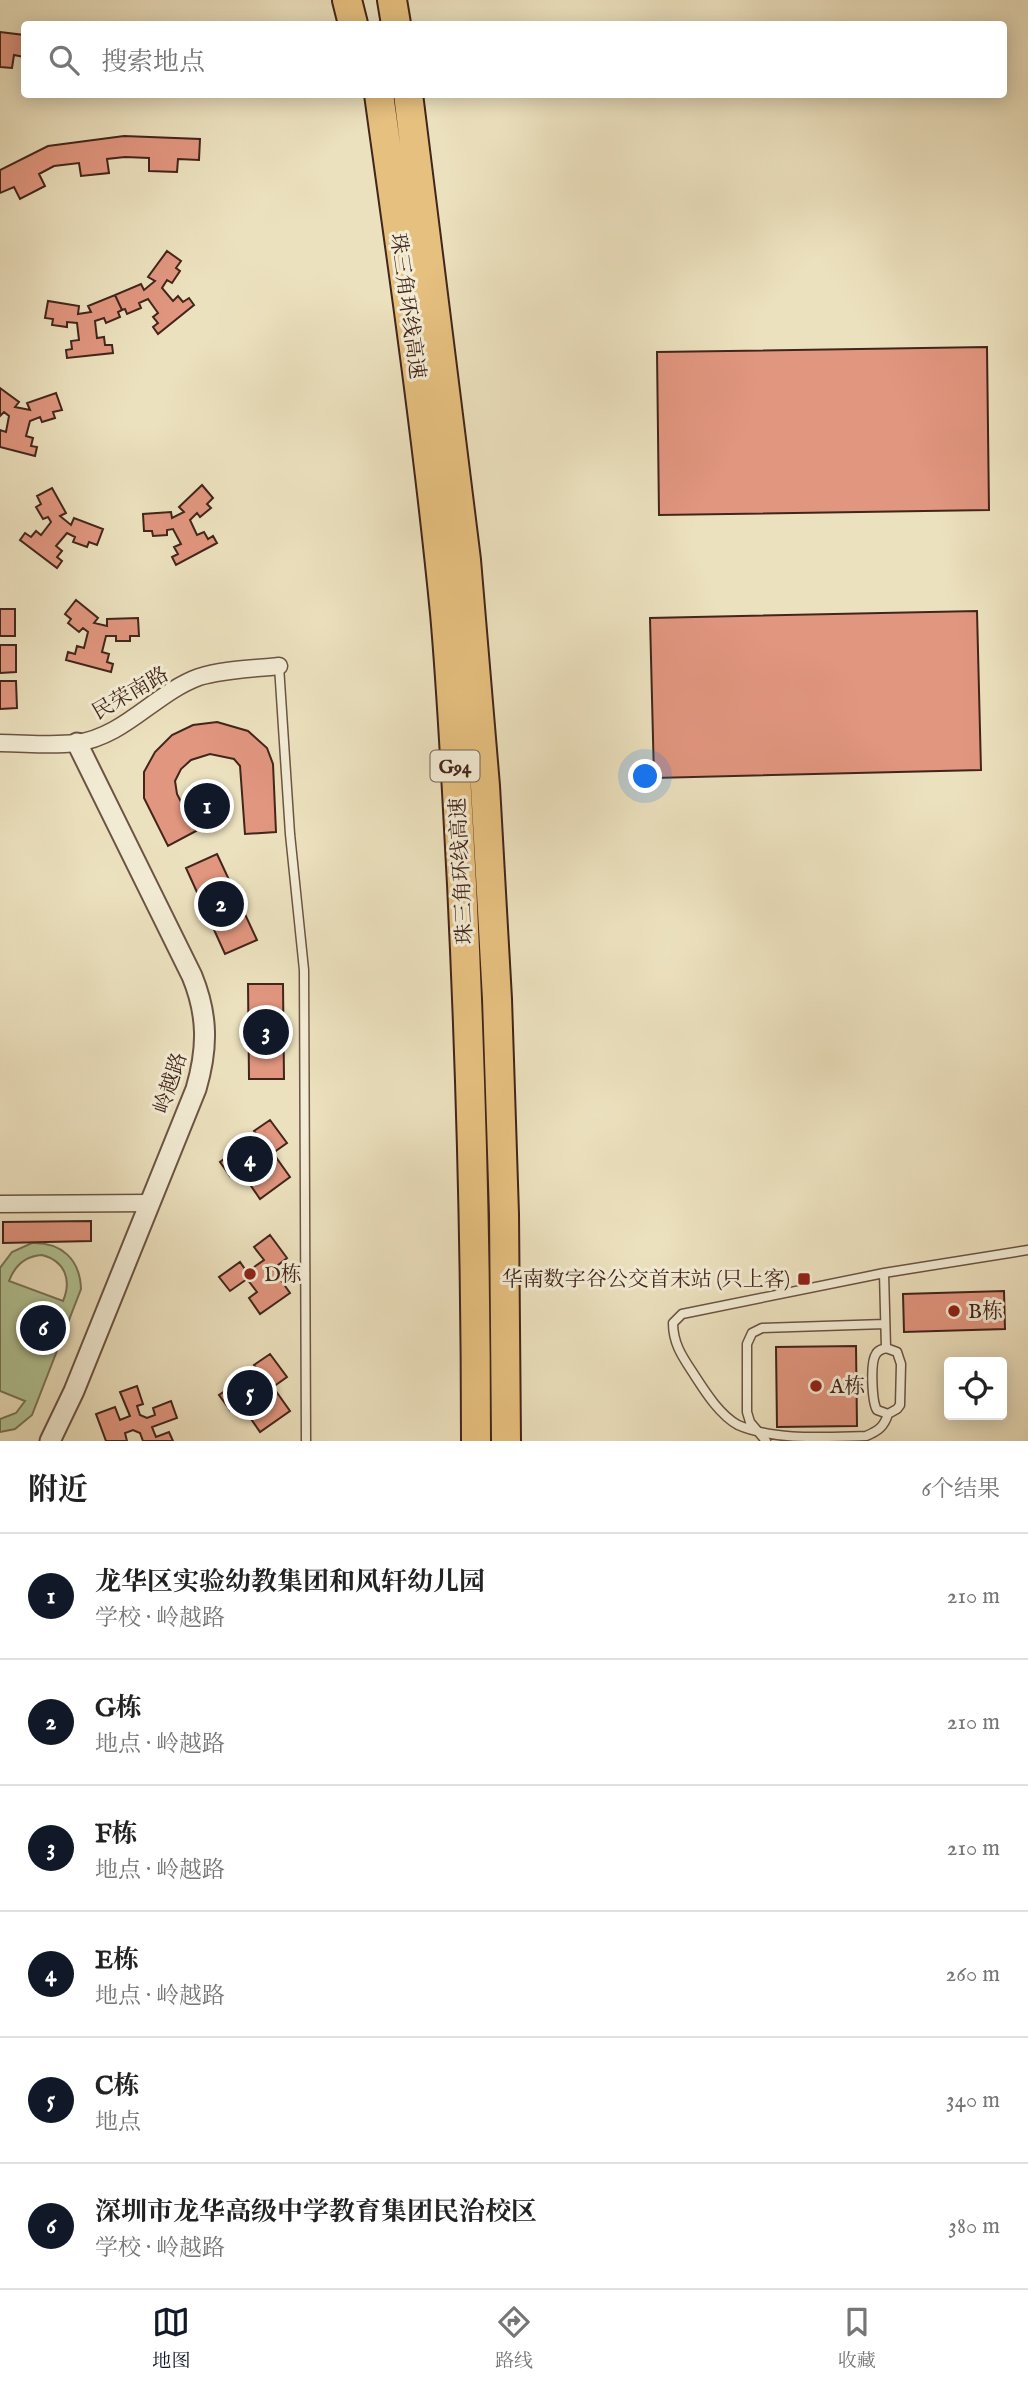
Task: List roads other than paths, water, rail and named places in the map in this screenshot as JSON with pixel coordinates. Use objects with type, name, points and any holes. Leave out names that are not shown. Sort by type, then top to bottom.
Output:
[{"type":"highway","points":[[347,0],[352,21]]},
{"type":"highway","points":[[366,0],[369,21]]},
{"type":"highway","points":[[395,0],[398,21]]},
{"type":"highway","points":[[370,98],[394,198]]},
{"type":"highway","name":"珠三角环线高速","points":[[380,98],[424,420],[448,656],[471,1064],[476,1441]]},
{"type":"highway","name":"珠三角环线高速","points":[[410,103],[466,560],[485,786],[497,999],[504,1213],[506,1441]]},
{"type":"street","name":"民荣南路","points":[[0,743],[77,743],[115,729],[175,689],[199,677],[226,671],[279,666]]},
{"type":"street","name":"岭越路","points":[[50,1441],[75,1391],[150,1203],[202,1067],[206,1045],[201,998],[192,976],[77,743]]},
{"type":"street","points":[[0,1204],[150,1203]]},
{"type":"lane","points":[[279,666],[291,845],[304,970],[306,1441]]},
{"type":"lane","points":[[888,1414],[877,1410],[873,1399],[874,1358],[880,1350],[886,1348],[897,1352],[901,1364],[900,1405],[888,1414],[877,1432],[866,1436],[787,1438],[759,1433],[737,1425],[704,1390],[680,1354],[673,1337],[673,1323],[681,1314],[884,1273],[1028,1250]]},
{"type":"lane","points":[[884,1273],[886,1348]]},
{"type":"lane","points":[[766,1441],[750,1422],[747,1412],[747,1344],[752,1333],[762,1328],[885,1324]]},
{"type":"place","name":"龙华区实验幼教集团和风轩幼儿园","points":[[207,806]]},
{"type":"place","name":"G栋","points":[[221,904]]},
{"type":"place","name":"F栋","points":[[266,1032]]},
{"type":"place","name":"E栋","points":[[250,1159]]},
{"type":"place","name":"D栋","points":[[250,1274]]},
{"type":"place","name":"华南数字谷公交首末站 (只上客)","points":[[804,1279]]},
{"type":"place","name":"B栋","points":[[954,1311]]},
{"type":"place","name":"深圳市龙华高级中学教育集团民治校区","points":[[43,1328]]},
{"type":"place","name":"A栋","points":[[816,1386]]},
{"type":"place","name":"C栋","points":[[250,1393]]}]
